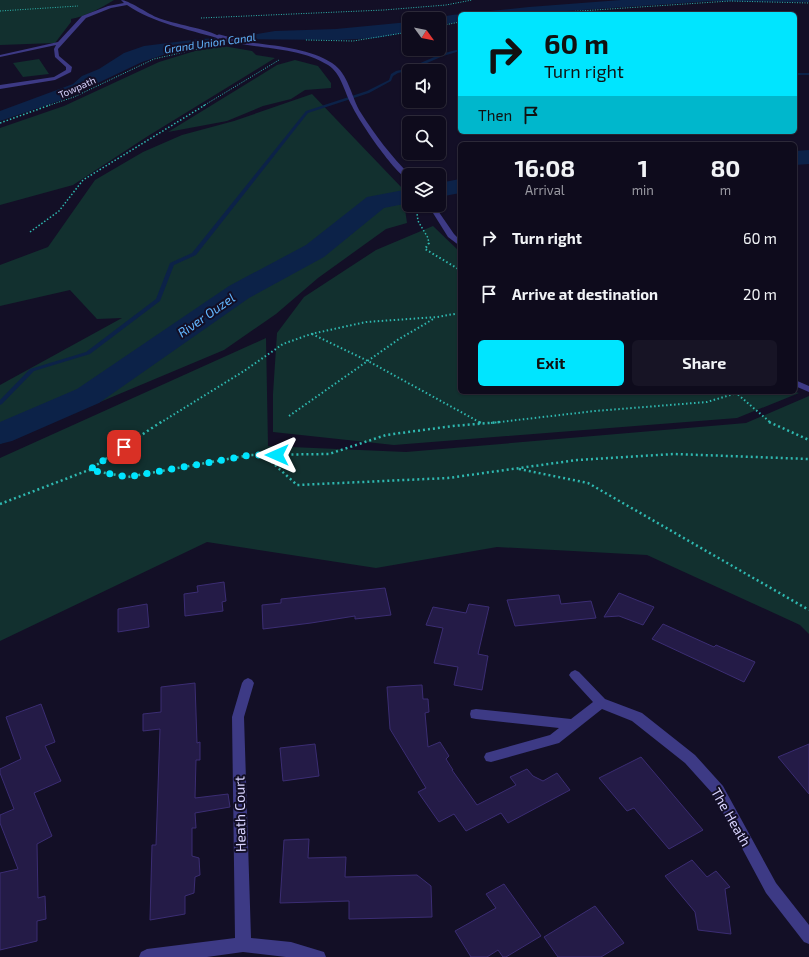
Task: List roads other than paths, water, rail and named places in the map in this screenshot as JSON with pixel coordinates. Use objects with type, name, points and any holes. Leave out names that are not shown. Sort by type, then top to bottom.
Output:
[{"type":"street","points":[[0,88],[55,78],[69,71],[69,67],[56,56],[56,49],[60,43],[84,17],[126,1],[139,11],[157,20],[238,42],[300,53],[319,58],[330,64],[339,72],[356,108],[392,161],[402,171]]},
{"type":"street","points":[[0,56],[60,43]]},
{"type":"street","points":[[436,212],[458,242]]},
{"type":"street","points":[[797,384],[809,389]]},
{"type":"street","name":"The Heath","points":[[575,675],[601,703],[637,717],[690,759],[718,790],[771,888],[809,937]]},
{"type":"street","name":"Heath Court","points":[[242,946],[238,717],[248,684]]},
{"type":"street","points":[[490,757],[554,739],[601,703]]},
{"type":"street","points":[[476,714],[573,724]]},
{"type":"street","points":[[148,957],[242,946],[291,950],[318,957]]},
{"type":"water","points":[[621,0],[809,0],[809,2],[712,1],[553,12],[481,12]]},
{"type":"water","points":[[458,14],[458,22],[446,24],[446,16]]},
{"type":"water","name":"Grand Union Canal","points":[[402,23],[402,33],[377,38],[338,40],[242,39],[172,52],[142,62],[62,100],[0,121],[0,111],[73,84],[82,76],[99,69],[124,53],[144,46],[200,39],[240,37],[275,31],[336,29]]},
{"type":"waterway","points":[[0,403],[32,370],[88,353],[158,300],[172,264],[194,254],[307,112],[368,92],[390,80],[392,75],[397,72],[410,69],[442,55],[458,51]]},
{"type":"waterway","points":[[797,74],[809,74]]},
{"type":"waterway","name":"River Ouzel","points":[[797,158],[809,157]]},
{"type":"waterway","name":"River Ouzel","points":[[446,189],[458,186]]},
{"type":"waterway","name":"River Ouzel","points":[[0,434],[88,396],[239,292],[315,251],[376,202],[402,197]]}]
